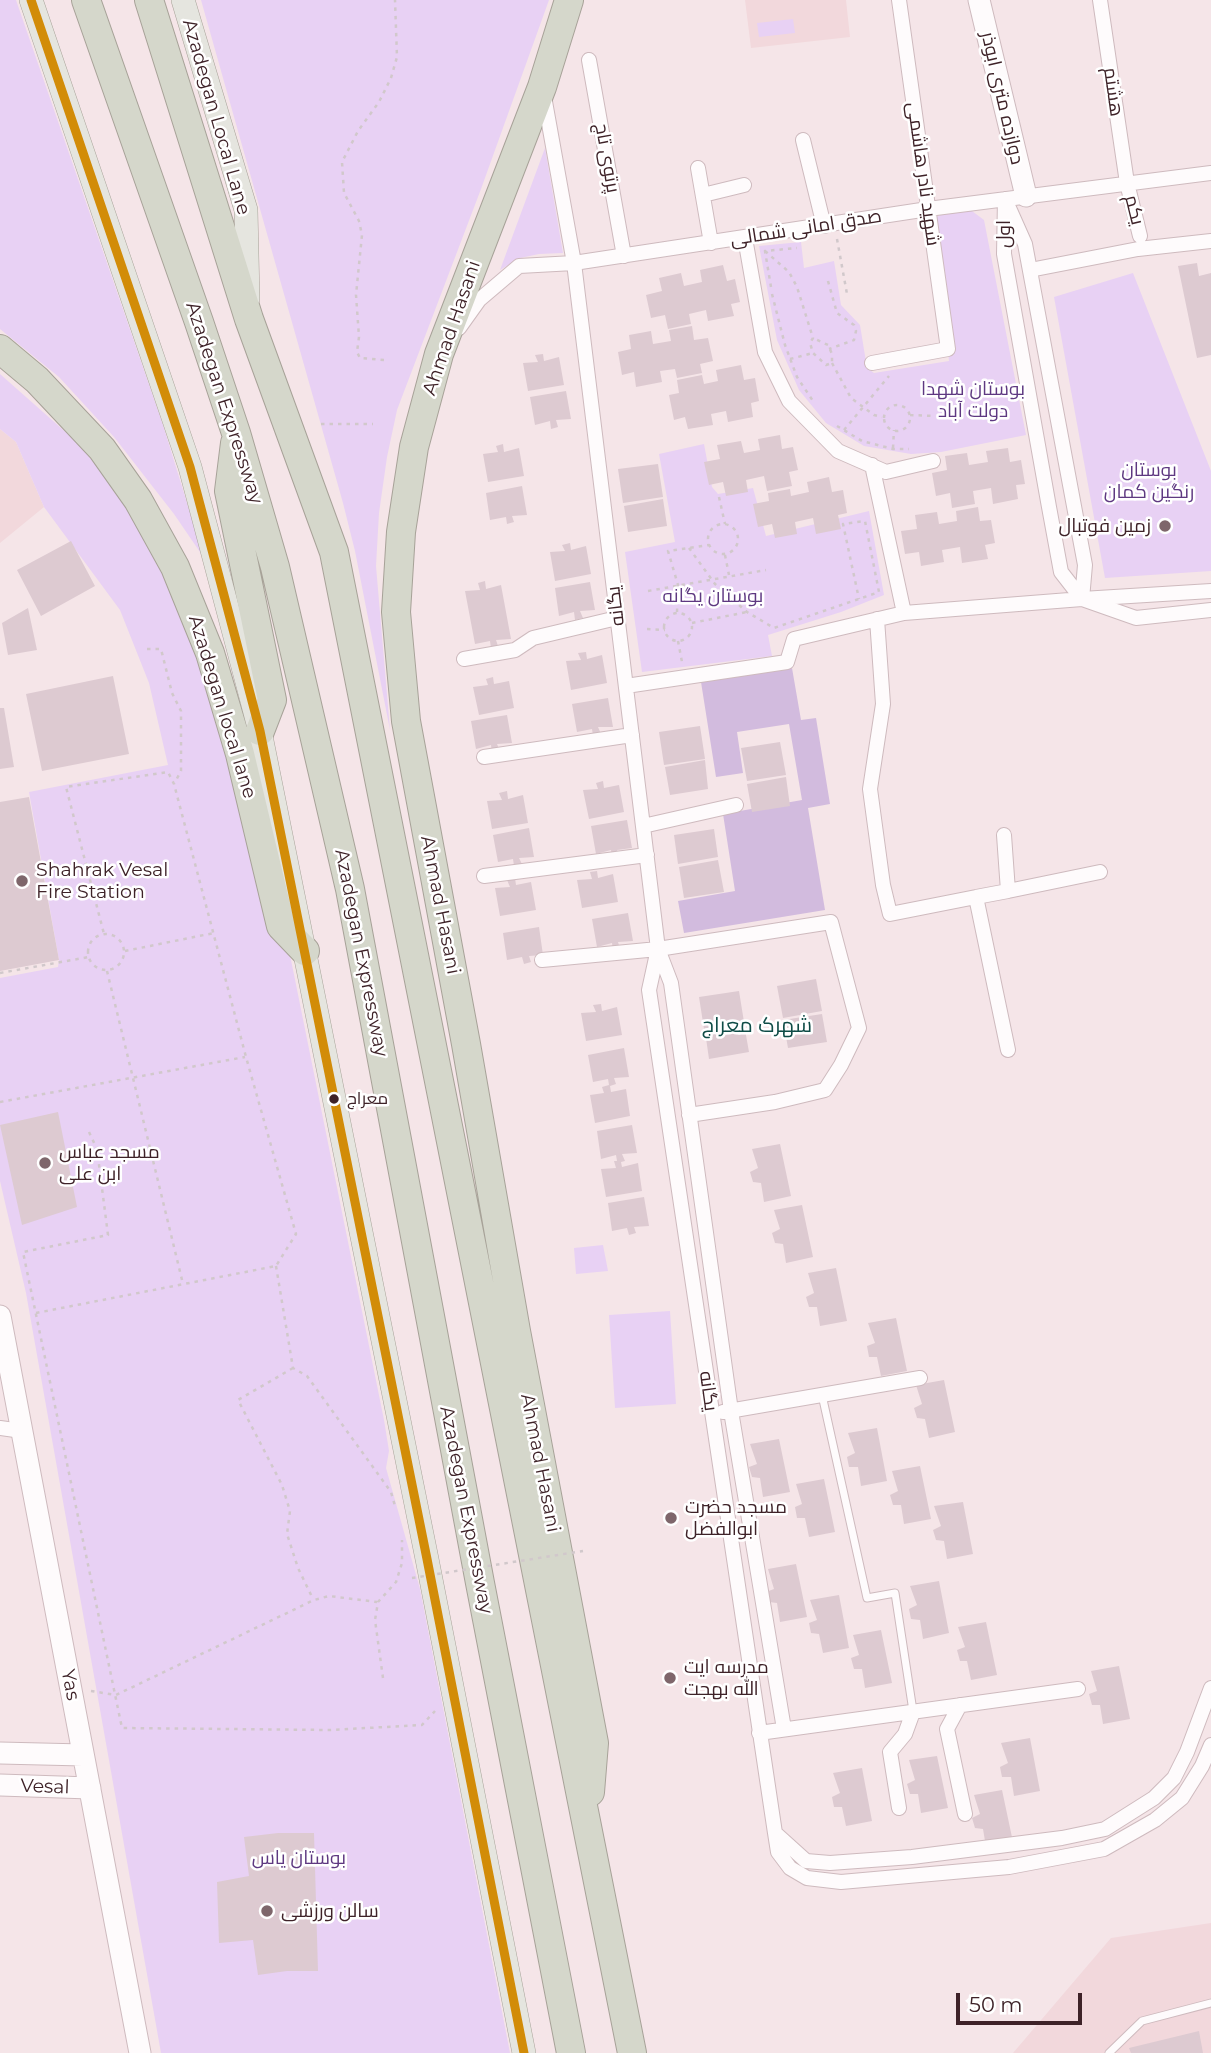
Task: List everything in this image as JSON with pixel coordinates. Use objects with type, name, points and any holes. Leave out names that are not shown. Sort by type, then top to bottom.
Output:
[{"type":"highway","name":"Azadegan Expressway","points":[[86,0],[195,309],[236,433],[275,567],[350,889],[571,2053]]},
{"type":"highway","points":[[149,0],[249,318],[334,552],[632,2053]]},
{"type":"highway","name":"Ahmad Hasani","points":[[569,0],[542,87],[439,354],[414,447],[401,533],[396,612],[404,708],[518,1345],[594,1743],[587,1826]]},
{"type":"highway","name":"Azadegan local lane","points":[[0,349],[37,380],[102,449],[138,500],[175,567],[210,653],[240,754],[281,926],[305,951]]},
{"type":"highway","points":[[236,433],[229,491],[272,700],[260,731]]},
{"type":"main road","name":"Azadegan local lane","points":[[32,0],[190,467],[260,731],[524,2053]]},
{"type":"main road","name":"Azadegan Local Lane","points":[[183,0],[246,210],[249,318]]},
{"type":"street","name":"شهید نادر هاشمی","points":[[872,363],[948,349],[899,0]]},
{"type":"street","name":"دوازده متری ابوذر","points":[[979,0],[1015,198]]},
{"type":"street","name":"هشتم","points":[[1100,0],[1127,183]]},
{"type":"street","name":"پرتوی تاج","points":[[589,60],[624,256]]},
{"type":"street","name":"یگانه","points":[[542,87],[574,263],[658,949],[671,983],[731,1411],[784,1730]]},
{"type":"street","points":[[803,140],[830,225]]},
{"type":"street","points":[[698,168],[711,243]]},
{"type":"street","name":"صدق امانی شمالی","points":[[439,354],[480,300],[519,266],[574,263],[928,209],[1211,173]]},
{"type":"street","name":"یکم","points":[[1127,183],[1140,236]]},
{"type":"street","points":[[703,195],[744,184]]},
{"type":"street","name":"اول","points":[[1015,198],[1085,565],[1082,599]]},
{"type":"street","name":"اول","points":[[1015,198],[1004,254],[1061,572],[1082,599]]},
{"type":"street","points":[[745,238],[765,352],[789,401],[838,451],[886,472],[933,461]]},
{"type":"street","points":[[1030,270],[1138,249],[1211,241]]},
{"type":"street","points":[[872,465],[904,613]]},
{"type":"street","points":[[626,686],[787,662],[794,639],[904,613],[1211,591]]},
{"type":"street","points":[[1082,599],[1136,618],[1211,610]]},
{"type":"street","points":[[464,659],[515,650],[533,638],[617,618]]},
{"type":"street","points":[[877,619],[883,705],[870,789],[883,885],[890,914],[1100,872]]},
{"type":"street","points":[[484,757],[632,735]]},
{"type":"street","points":[[643,826],[736,805]]},
{"type":"street","points":[[1004,835],[1008,891]]},
{"type":"street","points":[[484,876],[647,855]]},
{"type":"street","points":[[976,897],[1008,1051]]},
{"type":"street","points":[[542,960],[658,949],[831,922],[859,1028],[825,1090],[775,1102],[689,1115]]},
{"type":"street","name":"یگانه","points":[[658,949],[649,990],[778,1852],[790,1868],[807,1878],[841,1882],[1009,1867],[1104,1849],[1156,1820],[1182,1798],[1202,1766],[1211,1745]]},
{"type":"street","name":"Yas","points":[[0,1316],[140,2053]]},
{"type":"street","points":[[712,1414],[920,1378]]},
{"type":"street","points":[[0,1428],[22,1431]]},
{"type":"street","points":[[775,1833],[806,1861],[830,1863],[1062,1838],[1105,1829],[1154,1798],[1174,1779],[1211,1688]]},
{"type":"street","points":[[760,1733],[1078,1689]]},
{"type":"street","points":[[960,1705],[947,1729],[965,1814]]},
{"type":"street","points":[[899,1808],[890,1752],[905,1734],[913,1712]]},
{"type":"street","name":"Vesal","points":[[0,1753],[83,1755]]},
{"type":"street","name":"Vesal","points":[[0,1785],[90,1788]]},
{"type":"lane","points":[[822,1395],[867,1598],[895,1593],[913,1712]]},
{"type":"lane","points":[[1109,2053],[1142,2021],[1211,2003]]},
{"type":"path","points":[[384,360],[360,358],[358,352],[356,295],[362,235],[359,221],[344,193],[342,162],[391,78],[397,57],[395,0]]},
{"type":"path","points":[[830,225],[847,294]]},
{"type":"path","points":[[765,251],[797,247]]},
{"type":"path","points":[[765,251],[789,272],[797,287],[813,338],[810,343],[813,353],[826,365],[832,363]]},
{"type":"path","points":[[765,251],[779,328],[801,384],[819,408]]},
{"type":"path","points":[[828,281],[837,313],[854,325],[856,331],[854,340],[829,349]]},
{"type":"path","points":[[813,338],[820,340],[829,349],[832,363],[844,388],[862,408],[884,418]]},
{"type":"path","points":[[790,359],[813,353]]},
{"type":"path","points":[[844,430],[895,370]]},
{"type":"path","points":[[898,404],[906,408],[911,415],[906,427],[894,430],[887,426],[884,418],[890,407],[898,404]]},
{"type":"path","points":[[911,415],[934,416]]},
{"type":"path","points":[[321,424],[373,424]]},
{"type":"path","points":[[835,425],[862,441],[893,449],[918,449]]},
{"type":"path","points":[[893,449],[894,430]]},
{"type":"path","points":[[719,497],[725,524],[734,529],[738,538],[733,551],[724,555],[715,552],[708,540],[711,530],[725,524]]},
{"type":"path","points":[[689,548],[710,579],[747,612],[774,628],[859,599],[879,592],[865,521],[843,524],[859,599]]},
{"type":"path","points":[[677,612],[678,585],[668,551],[709,545]]},
{"type":"path","points":[[724,555],[729,576]]},
{"type":"path","points":[[648,591],[766,570]]},
{"type":"path","points":[[677,612],[686,615],[692,622],[691,632],[678,641],[669,637],[664,630],[668,617],[677,612]]},
{"type":"path","points":[[692,622],[747,612]]},
{"type":"path","points":[[647,629],[664,630]]},
{"type":"path","points":[[678,641],[684,676]]},
{"type":"path","points":[[147,649],[161,649],[172,693],[181,711],[181,771],[174,784]]},
{"type":"path","points":[[104,934],[66,787],[168,772],[174,784],[296,1234],[276,1266],[293,1368]]},
{"type":"path","points":[[125,951],[214,933]]},
{"type":"path","points":[[104,934],[110,934],[120,940],[125,951],[125,957],[118,967],[107,971],[96,967],[89,957],[90,945],[98,936],[104,934]]},
{"type":"path","points":[[0,973],[89,957]]},
{"type":"path","points":[[107,971],[183,1284]]},
{"type":"path","points":[[0,1102],[246,1057]]},
{"type":"path","points":[[89,1132],[97,1149],[108,1235],[23,1252],[122,1728],[330,1730],[422,1725],[438,1708]]},
{"type":"path","points":[[36,1313],[276,1266]]},
{"type":"path","points":[[293,1368],[307,1376],[391,1492],[396,1514]]},
{"type":"path","points":[[293,1368],[239,1400],[282,1485],[290,1511],[287,1534],[298,1568],[314,1600]]},
{"type":"path","points":[[383,1678],[376,1620],[378,1602],[396,1582],[402,1563],[402,1535]]},
{"type":"path","points":[[412,1578],[583,1551]]},
{"type":"path","points":[[71,1688],[116,1695],[314,1600],[328,1596],[378,1602]]},
{"type":"shaded area","points":[[745,0],[846,0],[850,37],[751,48]]},
{"type":"shaded area","points":[[0,429],[16,442],[44,507],[0,543]]},
{"type":"shaded area","points":[[792,668],[801,720],[816,718],[830,804],[808,808],[825,910],[684,933],[678,901],[735,891],[723,814],[802,800],[789,724],[737,732],[743,773],[716,777],[701,682]]},
{"type":"shaded area","points":[[1211,1923],[1211,2053],[1013,2053],[1111,1938]]},
{"type":"green space","points":[[0,0],[16,0],[163,425],[204,558],[174,514],[114,437],[59,377],[0,329]]},
{"type":"green space","points":[[201,0],[549,0],[397,410],[379,513],[376,566],[390,730],[343,503]]},
{"type":"green space","points":[[793,19],[795,33],[759,37],[757,23]]},
{"type":"green space","points":[[545,148],[563,253],[520,258],[500,270]]},
{"type":"green space","name":"بوستان شهدا دولت آباد","points":[[954,210],[972,211],[984,220],[1026,435],[941,452],[911,454],[864,446],[826,423],[799,390],[777,340],[759,246],[801,242],[804,268],[834,261],[841,305],[860,325],[867,368],[874,373],[949,361],[933,218]]},
{"type":"green space","name":"بوستان رنگین کمان","points":[[1133,273],[1211,471],[1211,571],[1105,578],[1054,297]]},
{"type":"green space","name":"بوستان یاس","points":[[0,374],[78,443],[107,479],[190,616],[288,945],[384,1420],[389,1451],[386,1468],[420,1589],[510,2053],[161,2053],[26,1293],[0,1181],[0,978],[58,967],[59,960],[29,792],[168,765],[149,683],[120,610],[44,507],[16,442],[0,429]]},
{"type":"green space","name":"بوستان یگانه","points":[[704,444],[712,487],[718,494],[753,488],[766,536],[869,511],[884,595],[768,635],[772,656],[642,672],[625,552],[675,542],[659,454]]},
{"type":"green space","points":[[603,1245],[608,1271],[576,1274],[574,1248]]},
{"type":"green space","points":[[670,1311],[676,1404],[615,1408],[609,1315]]},
{"type":"building","points":[[1197,263],[1199,276],[1211,273],[1211,355],[1197,358],[1178,266]]},
{"type":"building","points":[[723,265],[727,281],[735,279],[740,302],[731,304],[734,316],[708,321],[706,310],[689,314],[691,324],[668,329],[665,315],[651,318],[646,295],[662,291],[659,278],[681,273],[684,286],[702,282],[700,270]]},
{"type":"building","points":[[692,326],[694,340],[708,338],[713,361],[700,364],[702,373],[677,378],[675,369],[660,371],[662,382],[636,387],[634,372],[622,375],[618,352],[631,349],[629,335],[651,331],[653,344],[671,341],[669,330]]},
{"type":"building","points":[[543,354],[544,361],[559,357],[564,385],[528,391],[523,363],[538,362],[535,355]]},
{"type":"building","points":[[741,365],[744,380],[755,378],[759,401],[751,403],[753,417],[728,422],[726,411],[711,414],[713,425],[688,429],[685,417],[674,420],[669,395],[679,393],[677,380],[702,375],[704,384],[718,381],[716,370]]},
{"type":"building","points":[[566,391],[571,419],[556,420],[558,427],[551,429],[550,421],[535,425],[530,397]]},
{"type":"building","points":[[780,435],[782,449],[793,447],[798,470],[789,472],[792,486],[767,491],[764,476],[746,480],[748,492],[726,496],[723,482],[709,485],[704,462],[720,459],[717,445],[741,441],[744,453],[760,450],[758,439]]},
{"type":"building","points":[[503,444],[504,452],[519,448],[524,476],[488,482],[483,454],[498,452],[496,446]]},
{"type":"building","points":[[1008,448],[1010,462],[1021,460],[1025,484],[1016,485],[1018,499],[993,504],[991,488],[973,491],[975,504],[952,508],[950,493],[936,496],[932,473],[947,470],[945,456],[967,453],[969,465],[988,462],[986,451]]},
{"type":"building","points":[[658,464],[663,497],[623,503],[618,469]]},
{"type":"building","points":[[829,477],[832,492],[843,490],[847,513],[838,515],[841,529],[816,534],[813,518],[795,522],[797,534],[775,538],[772,524],[758,527],[753,504],[769,501],[768,493],[790,489],[791,496],[809,492],[807,482]]},
{"type":"building","points":[[522,486],[527,515],[512,516],[514,522],[507,524],[506,517],[490,520],[486,493]]},
{"type":"building","points":[[663,499],[667,526],[628,532],[624,506]]},
{"type":"building","points":[[978,507],[980,521],[991,520],[995,543],[985,545],[988,559],[962,563],[960,547],[942,550],[944,562],[921,566],[919,552],[905,554],[901,531],[917,529],[915,515],[937,512],[939,524],[957,521],[956,511]]},
{"type":"building","points":[[71,541],[95,586],[41,616],[17,570]]},
{"type":"building","points":[[570,543],[571,550],[586,546],[591,574],[555,581],[550,552],[565,551],[562,545]]},
{"type":"building","points":[[485,581],[486,589],[501,585],[511,639],[496,640],[498,646],[491,648],[490,641],[475,644],[465,591],[480,590],[478,583]]},
{"type":"building","points":[[590,582],[595,610],[580,611],[583,618],[575,620],[574,612],[559,616],[555,588]]},
{"type":"building","points":[[28,608],[37,650],[8,655],[2,623]]},
{"type":"building","points":[[586,652],[587,659],[602,655],[607,683],[571,690],[566,661],[581,660],[578,653]]},
{"type":"building","points":[[113,676],[129,754],[42,771],[26,694]]},
{"type":"building","points":[[493,677],[494,684],[509,681],[514,708],[479,715],[473,687],[488,685],[486,679]]},
{"type":"building","points":[[608,698],[613,727],[598,727],[601,734],[593,736],[592,729],[577,732],[572,704]]},
{"type":"building","points":[[0,708],[4,708],[14,767],[0,769]]},
{"type":"building","points":[[507,715],[512,743],[497,744],[500,751],[492,753],[491,745],[476,749],[471,721]]},
{"type":"building","points":[[700,726],[705,759],[664,765],[659,732]]},
{"type":"building","points":[[780,742],[786,775],[747,781],[741,748]]},
{"type":"building","points":[[705,760],[708,789],[670,795],[665,767]]},
{"type":"building","points":[[786,777],[790,806],[752,812],[747,784]]},
{"type":"building","points":[[603,781],[604,788],[619,785],[624,812],[589,819],[583,790],[598,789],[596,783]]},
{"type":"building","points":[[507,791],[508,799],[523,795],[528,823],[492,829],[487,801],[502,800],[499,793]]},
{"type":"building","name":"Shahrak Vesal Fire Station","points":[[29,797],[59,960],[0,971],[0,802]]},
{"type":"building","points":[[627,820],[632,848],[617,850],[620,856],[612,858],[611,850],[596,854],[591,826]]},
{"type":"building","points":[[529,828],[534,857],[519,858],[522,864],[514,866],[513,859],[498,862],[493,835]]},
{"type":"building","points":[[714,829],[718,857],[678,864],[674,835]]},
{"type":"building","points":[[718,860],[724,892],[684,898],[679,867]]},
{"type":"building","points":[[597,871],[598,878],[613,874],[618,902],[582,908],[577,880],[592,879],[590,872]]},
{"type":"building","points":[[515,878],[516,885],[531,882],[536,910],[500,916],[495,888],[510,887],[507,880]]},
{"type":"building","points":[[628,913],[633,941],[618,942],[620,949],[613,950],[612,943],[597,947],[592,919]]},
{"type":"building","points":[[539,927],[543,955],[529,956],[531,962],[524,964],[522,957],[507,960],[503,933]]},
{"type":"building","points":[[816,979],[822,1011],[783,1018],[777,986]]},
{"type":"building","points":[[739,991],[744,1022],[704,1029],[699,997]]},
{"type":"building","points":[[601,1004],[602,1011],[617,1007],[622,1035],[586,1041],[581,1013],[596,1012],[593,1005]]},
{"type":"building","points":[[822,1014],[827,1042],[788,1048],[783,1020]]},
{"type":"building","points":[[744,1024],[749,1052],[709,1059],[705,1031]]},
{"type":"building","points":[[624,1048],[629,1077],[614,1078],[616,1084],[610,1086],[611,1092],[626,1089],[630,1116],[595,1123],[590,1095],[604,1093],[602,1087],[609,1085],[608,1079],[593,1082],[588,1055]]},
{"type":"building","points":[[58,1112],[77,1207],[22,1225],[0,1125]]},
{"type":"building","points":[[632,1125],[637,1153],[622,1154],[625,1161],[621,1162],[622,1167],[638,1163],[642,1191],[606,1197],[601,1169],[616,1168],[614,1161],[617,1161],[616,1155],[601,1159],[597,1131]]},
{"type":"building","points":[[780,1144],[791,1196],[764,1202],[761,1183],[753,1182],[750,1172],[758,1168],[752,1149]]},
{"type":"building","points":[[644,1197],[649,1226],[634,1227],[636,1233],[629,1235],[627,1228],[612,1231],[608,1203]]},
{"type":"building","points":[[802,1205],[813,1257],[786,1263],[783,1244],[775,1243],[772,1233],[780,1229],[774,1210]]},
{"type":"building","points":[[836,1268],[847,1321],[820,1326],[817,1307],[809,1307],[806,1297],[814,1293],[808,1273]]},
{"type":"building","points":[[896,1318],[907,1371],[881,1376],[877,1357],[869,1357],[867,1346],[875,1343],[868,1323]]},
{"type":"building","points":[[944,1380],[955,1432],[929,1438],[925,1419],[917,1418],[914,1408],[922,1404],[916,1385]]},
{"type":"building","points":[[877,1428],[887,1481],[861,1486],[858,1467],[849,1467],[847,1457],[855,1453],[848,1433]]},
{"type":"building","points":[[779,1439],[790,1492],[763,1497],[760,1478],[752,1477],[749,1467],[757,1464],[750,1444]]},
{"type":"building","points":[[920,1466],[931,1519],[904,1524],[901,1505],[893,1505],[890,1495],[898,1491],[892,1471]]},
{"type":"building","points":[[824,1479],[835,1532],[809,1537],[805,1518],[797,1518],[795,1507],[802,1504],[796,1484]]},
{"type":"building","points":[[963,1502],[973,1554],[947,1559],[944,1541],[936,1540],[933,1530],[941,1526],[934,1506]]},
{"type":"building","points":[[796,1564],[807,1617],[780,1622],[777,1603],[769,1602],[766,1592],[774,1589],[768,1569]]},
{"type":"building","points":[[939,1581],[949,1633],[923,1639],[920,1620],[911,1619],[909,1609],[917,1605],[910,1586]]},
{"type":"building","points":[[839,1595],[849,1648],[823,1653],[819,1634],[811,1633],[809,1623],[817,1620],[810,1600]]},
{"type":"building","points":[[986,1622],[997,1675],[971,1680],[967,1661],[960,1661],[957,1650],[965,1647],[958,1627]]},
{"type":"building","points":[[881,1630],[892,1683],[865,1688],[862,1669],[854,1669],[851,1658],[859,1655],[853,1635]]},
{"type":"building","points":[[1119,1666],[1130,1719],[1103,1724],[1100,1705],[1092,1705],[1089,1694],[1097,1691],[1091,1671]]},
{"type":"building","points":[[1030,1738],[1040,1791],[1014,1796],[1011,1777],[1002,1777],[1000,1767],[1008,1763],[1001,1743]]},
{"type":"building","points":[[937,1756],[948,1808],[921,1813],[918,1794],[910,1794],[907,1784],[915,1780],[909,1760]]},
{"type":"building","points":[[862,1768],[872,1821],[846,1826],[842,1807],[834,1807],[832,1797],[840,1793],[833,1773]]},
{"type":"building","points":[[1002,1790],[1013,1842],[986,1847],[983,1829],[975,1828],[972,1818],[980,1814],[974,1795]]},
{"type":"building","name":"سالن ورزشی","points":[[314,1833],[318,1971],[258,1975],[253,1940],[219,1943],[217,1882],[249,1876],[244,1837]]},
{"type":"building","points":[[1199,2031],[1203,2053],[1131,2053],[1129,2048]]},
{"type":"transit line","points":[[31,0],[190,467],[260,731],[524,2053]]},
{"type":"place","name":"زمین فوتبال","points":[[1165,526]]},
{"type":"place","name":"Shahrak Vesal Fire Station","points":[[22,881]]},
{"type":"place","name":"معراج","points":[[334,1099]]},
{"type":"place","name":"مسجد عباس ابن علی","points":[[45,1163]]},
{"type":"place","name":"مسجد حضرت ابوالفضل","points":[[671,1518]]},
{"type":"place","name":"مدرسه ایت الله بهجت","points":[[670,1678]]},
{"type":"place","name":"سالن ورزشی","points":[[267,1911]]},
{"type":"district","name":"شهرک معراج","points":[[757,1026]]}]
